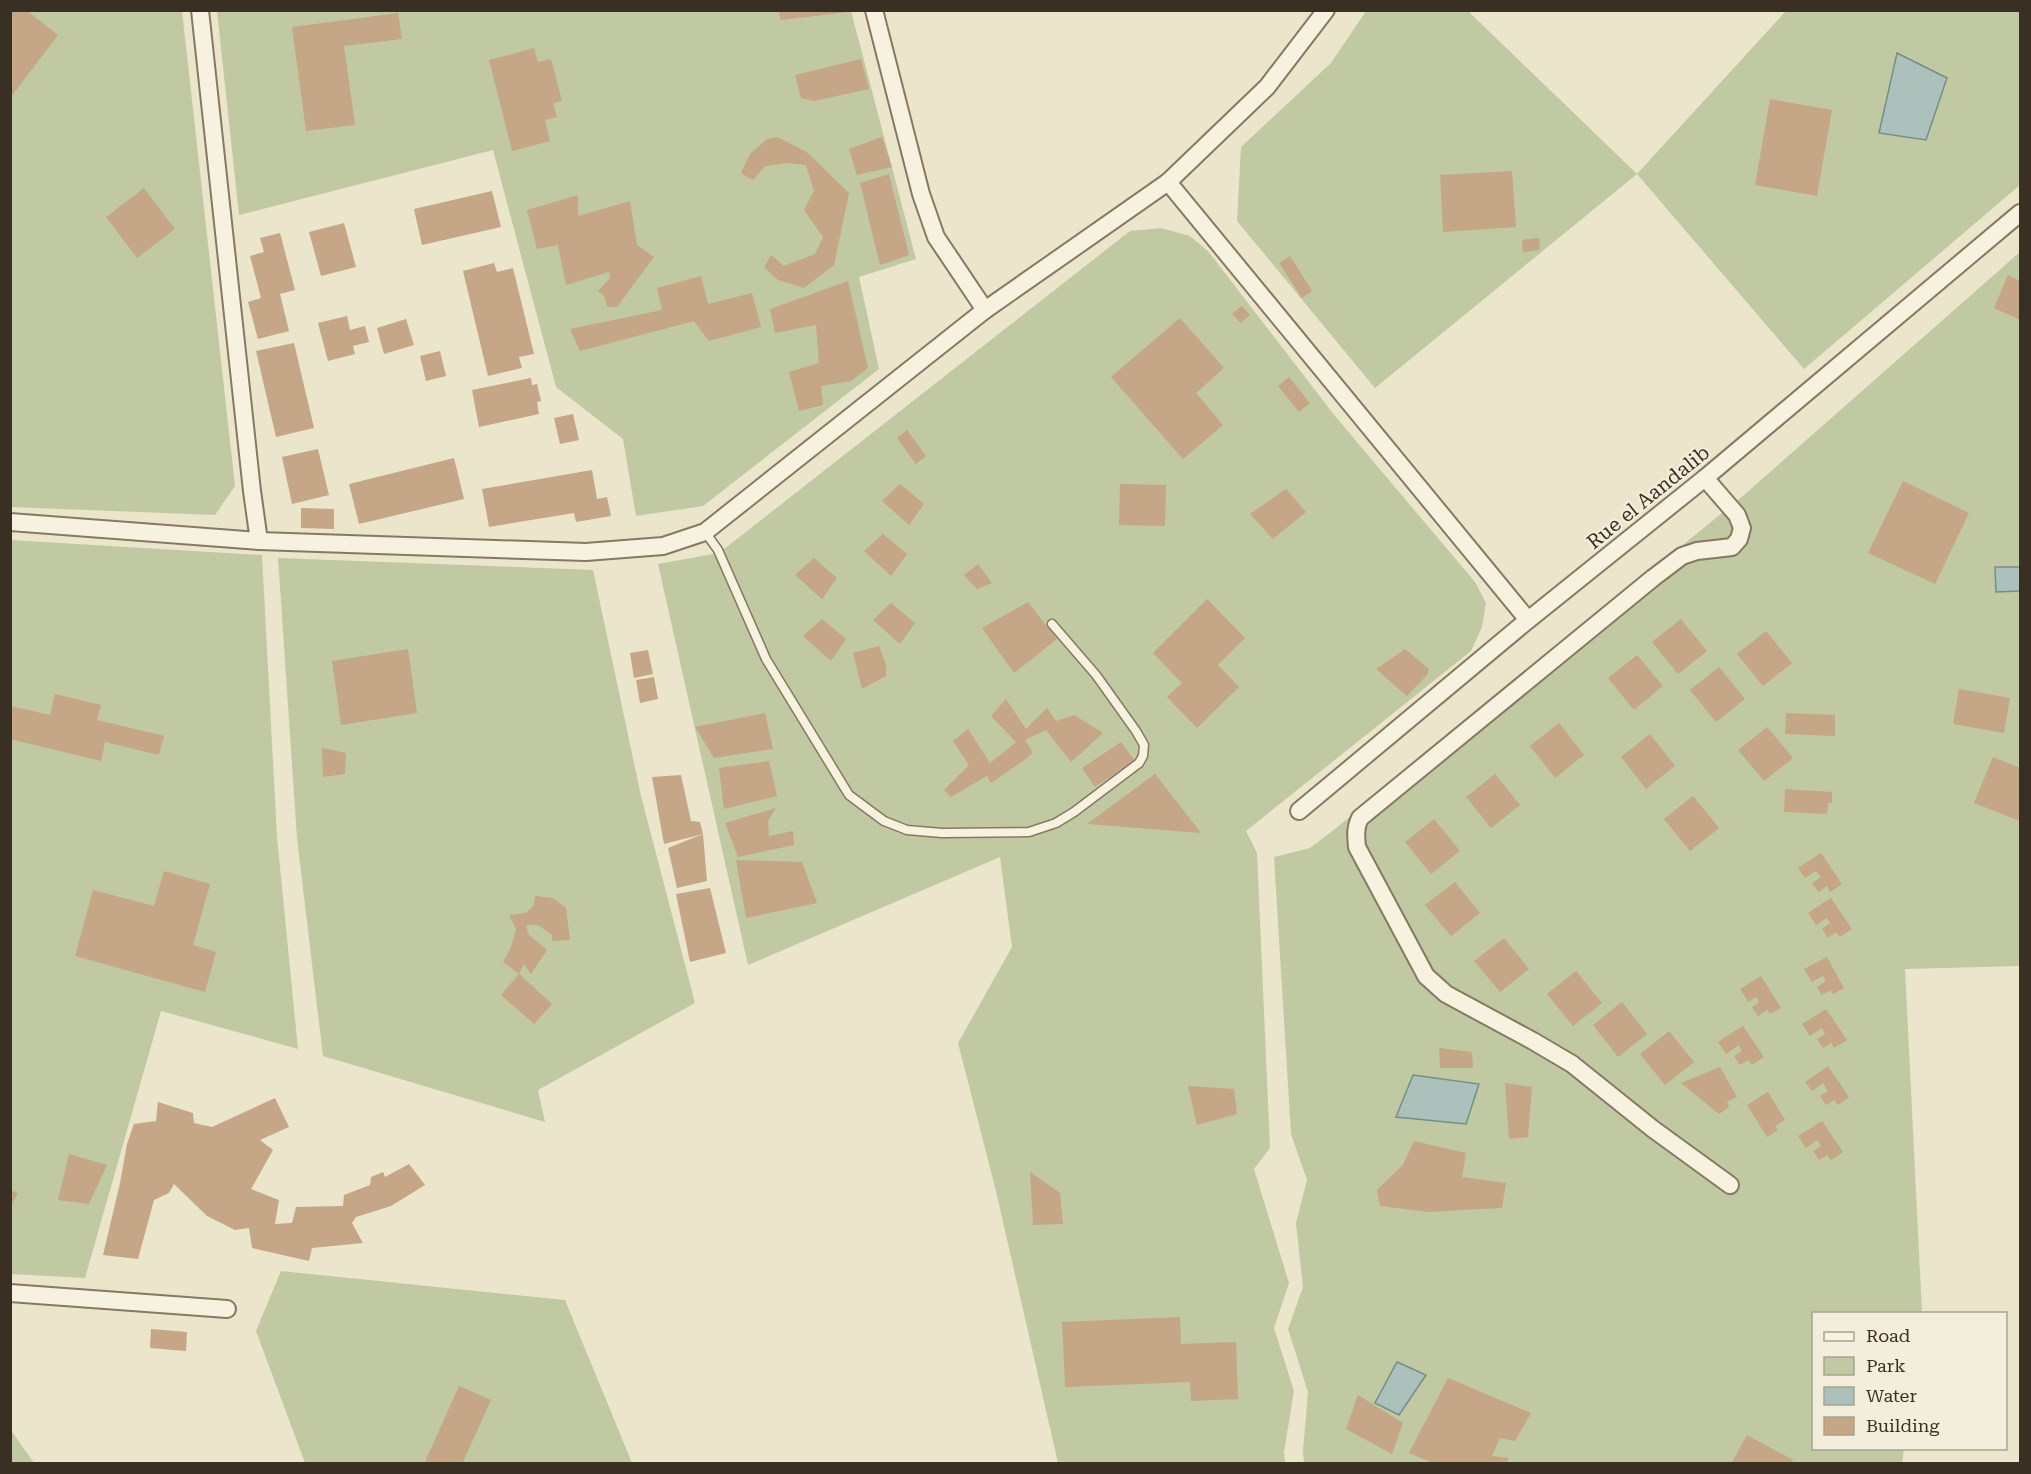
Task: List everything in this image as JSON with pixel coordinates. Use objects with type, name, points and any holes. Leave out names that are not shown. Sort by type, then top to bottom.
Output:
[{"type":"street","points":[[200,10],[250,479],[259,541]]},
{"type":"street","points":[[874,10],[921,194],[936,237],[985,310]]},
{"type":"street","points":[[10,522],[259,541],[586,552],[663,546],[705,532],[985,310],[1168,182],[1267,87],[1326,10]]},
{"type":"street","points":[[1168,182],[1528,620]]},
{"type":"street","name":"Rue el Aandalib","points":[[1299,811],[1528,620],[1705,478],[2020,213]]},
{"type":"street","points":[[1705,478],[1737,515],[1742,528],[1739,539],[1732,547],[1682,556],[1360,818],[1356,826],[1356,836],[1357,847],[1426,976],[1434,985],[1446,994],[1572,1064],[1653,1129],[1730,1185]]},
{"type":"street","points":[[10,1293],[227,1309]]},
{"type":"lane","points":[[705,532],[720,555],[766,659],[849,795],[884,821],[907,830],[942,833],[1029,832],[1056,823],[1074,812],[1139,764],[1143,756],[1144,745],[1136,731],[1096,675],[1052,624]]},
{"type":"green space","points":[[11,11],[182,11],[235,486],[215,515],[11,507]]},
{"type":"green space","points":[[217,11],[851,11],[916,259],[859,277],[879,369],[703,506],[636,516],[623,439],[556,387],[493,150],[239,215]]},
{"type":"green space","points":[[1366,11],[1468,11],[1637,174],[1375,388],[1237,221],[1241,147],[1331,63]]},
{"type":"green space","points":[[1786,11],[2020,11],[2020,185],[1804,369],[1637,174]]},
{"type":"green space","points":[[1161,228],[1190,236],[1208,251],[1335,416],[1475,582],[1486,603],[1482,627],[1471,651],[1246,831],[1257,853],[1270,1148],[1254,1169],[1289,1283],[1274,1328],[1294,1391],[1284,1452],[1285,1463],[1058,1463],[996,1191],[958,1043],[1012,947],[1000,857],[748,965],[658,564],[719,553],[1130,231]]},
{"type":"green space","points":[[2020,252],[2020,966],[1905,969],[1922,1312],[1812,1312],[1812,1450],[1904,1450],[1902,1463],[1304,1463],[1308,1392],[1288,1329],[1303,1287],[1296,1223],[1307,1180],[1291,1134],[1274,857],[1310,848],[1335,829],[1744,495]]},
{"type":"green space","points":[[10,540],[262,555],[277,837],[298,1049],[161,1011],[85,1278],[11,1274]]},
{"type":"green space","points":[[278,558],[593,570],[641,796],[695,1003],[538,1090],[545,1122],[323,1056],[297,838]]},
{"type":"green space","points":[[281,1271],[565,1300],[632,1463],[305,1463],[256,1331]]},
{"type":"green space","points":[[10,1429],[34,1463],[11,1463]]},
{"type":"water","points":[[1897,53],[1947,78],[1926,140],[1879,133]]},
{"type":"water","points":[[1995,567],[2020,567],[2020,591],[1996,592]]},
{"type":"water","points":[[1413,1075],[1479,1084],[1466,1124],[1396,1117]]},
{"type":"water","points":[[1397,1362],[1426,1375],[1399,1415],[1375,1403]]},
{"type":"building","points":[[10,10],[26,10],[58,35],[10,98]]},
{"type":"building","points":[[778,10],[848,10],[848,12],[781,20]]},
{"type":"building","points":[[398,13],[402,39],[344,46],[355,125],[306,131],[292,27]]},
{"type":"building","points":[[534,48],[538,62],[551,59],[562,101],[553,103],[557,117],[545,120],[550,141],[512,151],[489,60]]},
{"type":"building","points":[[861,59],[869,89],[814,101],[801,98],[795,75]]},
{"type":"building","points":[[1770,99],[1832,110],[1817,196],[1755,185]]},
{"type":"building","points":[[778,137],[808,153],[849,193],[834,265],[804,288],[778,280],[764,267],[771,255],[784,266],[815,254],[823,237],[804,210],[814,191],[806,165],[788,163],[765,166],[753,180],[741,173],[750,154],[767,139]]},
{"type":"building","points":[[882,137],[892,167],[857,175],[849,149]]},
{"type":"building","points":[[1512,171],[1516,227],[1443,232],[1440,175]]},
{"type":"building","points":[[889,174],[909,255],[880,265],[860,183]]},
{"type":"building","points":[[144,188],[175,229],[137,258],[106,217]]},
{"type":"building","points":[[492,191],[501,227],[422,245],[414,209]]},
{"type":"building","points":[[578,195],[578,216],[630,201],[637,245],[654,257],[617,307],[607,307],[604,296],[598,291],[610,278],[609,272],[566,285],[558,245],[537,249],[527,210]]},
{"type":"building","points":[[344,223],[356,267],[321,276],[309,232]]},
{"type":"building","points":[[280,233],[295,290],[280,294],[289,331],[258,339],[248,302],[261,298],[250,256],[264,252],[260,238]]},
{"type":"building","points":[[1539,238],[1540,250],[1523,252],[1522,240]]},
{"type":"building","points":[[1290,256],[1312,291],[1302,298],[1279,263]]},
{"type":"building","points":[[494,263],[497,272],[513,268],[534,354],[519,357],[522,368],[488,376],[463,271]]},
{"type":"building","points":[[2008,275],[2020,281],[2020,320],[1994,308]]},
{"type":"building","points":[[701,276],[708,304],[752,293],[761,327],[709,341],[694,321],[580,351],[570,329],[662,310],[657,288]]},
{"type":"building","points":[[848,281],[868,368],[851,381],[821,386],[823,405],[799,411],[789,372],[819,363],[816,325],[775,333],[770,309]]},
{"type":"building","points":[[1242,306],[1250,315],[1241,323],[1232,314]]},
{"type":"building","points":[[347,316],[350,330],[365,326],[369,342],[353,346],[355,354],[328,361],[318,323]]},
{"type":"building","points":[[1180,318],[1224,368],[1196,393],[1223,425],[1183,459],[1111,377]]},
{"type":"building","points":[[406,319],[414,345],[384,354],[377,328]]},
{"type":"building","points":[[294,343],[314,428],[276,437],[256,351]]},
{"type":"building","points":[[440,351],[446,376],[426,381],[420,356]]},
{"type":"building","points":[[1289,377],[1310,403],[1299,412],[1278,386]]},
{"type":"building","points":[[531,378],[532,385],[537,384],[541,401],[537,402],[539,414],[479,427],[472,390]]},
{"type":"building","points":[[573,414],[579,440],[560,444],[554,418]]},
{"type":"building","points":[[907,430],[926,456],[916,464],[897,438]]},
{"type":"building","points":[[318,449],[329,495],[292,504],[282,457]]},
{"type":"building","points":[[454,458],[464,499],[359,524],[349,484]]},
{"type":"building","points":[[592,470],[597,499],[607,497],[611,516],[576,522],[574,513],[489,527],[482,489]]},
{"type":"building","points":[[1903,481],[1969,513],[1935,584],[1868,553]]},
{"type":"building","points":[[900,484],[924,504],[909,525],[882,501]]},
{"type":"building","points":[[1120,484],[1166,485],[1165,526],[1119,525]]},
{"type":"building","points":[[1286,489],[1306,512],[1273,539],[1250,514]]},
{"type":"building","points":[[301,508],[334,509],[334,529],[301,528]]},
{"type":"building","points":[[883,534],[907,554],[891,576],[864,551]]},
{"type":"building","points":[[814,558],[837,578],[822,599],[795,575]]},
{"type":"building","points":[[978,564],[992,583],[977,589],[964,575]]},
{"type":"building","points":[[1207,599],[1245,638],[1218,665],[1239,687],[1197,728],[1167,697],[1182,683],[1153,653]]},
{"type":"building","points":[[1028,602],[1057,639],[1014,673],[982,628]]},
{"type":"building","points":[[891,603],[915,623],[900,644],[873,620]]},
{"type":"building","points":[[822,619],[846,639],[831,661],[803,636]]},
{"type":"building","points":[[1681,619],[1707,651],[1678,674],[1652,642]]},
{"type":"building","points":[[1766,631],[1792,663],[1763,686],[1737,654]]},
{"type":"building","points":[[879,646],[886,665],[886,676],[862,689],[853,653]]},
{"type":"building","points":[[408,649],[417,713],[341,725],[332,661]]},
{"type":"building","points":[[1405,649],[1429,669],[1427,675],[1407,696],[1376,669]]},
{"type":"building","points":[[648,650],[653,674],[634,678],[630,653]]},
{"type":"building","points":[[1637,655],[1663,686],[1634,710],[1608,678]]},
{"type":"building","points":[[1719,667],[1745,699],[1716,722],[1690,690]]},
{"type":"building","points":[[654,677],[658,699],[640,703],[636,680]]},
{"type":"building","points":[[1959,689],[2010,698],[2004,733],[1953,724]]},
{"type":"building","points":[[55,694],[101,705],[97,720],[164,736],[159,755],[105,742],[101,761],[10,739],[10,706],[50,715]]},
{"type":"building","points":[[1006,699],[1026,729],[1047,708],[1056,721],[1074,715],[1103,733],[1071,762],[1046,730],[1025,740],[1033,753],[1023,761],[991,783],[987,776],[951,797],[944,790],[969,765],[953,741],[968,729],[990,763],[1016,742],[991,716]]},
{"type":"building","points":[[765,713],[773,749],[714,758],[695,727]]},
{"type":"building","points":[[1786,713],[1835,715],[1835,736],[1785,734]]},
{"type":"building","points":[[1559,723],[1584,755],[1555,778],[1530,746]]},
{"type":"building","points":[[1767,727],[1793,758],[1764,781],[1738,750]]},
{"type":"building","points":[[1650,734],[1675,766],[1646,789],[1621,757]]},
{"type":"building","points":[[1121,742],[1135,761],[1095,787],[1082,768]]},
{"type":"building","points":[[322,748],[346,753],[345,774],[323,777]]},
{"type":"building","points":[[1993,757],[2020,768],[2020,821],[1974,803]]},
{"type":"building","points":[[769,761],[777,796],[724,809],[719,768]]},
{"type":"building","points":[[1155,774],[1201,833],[1087,824]]},
{"type":"building","points":[[1495,774],[1520,805],[1491,828],[1466,797]]},
{"type":"building","points":[[681,775],[691,821],[700,822],[703,834],[664,844],[652,777]]},
{"type":"building","points":[[1785,789],[1832,792],[1832,803],[1828,803],[1827,814],[1784,812]]},
{"type":"building","points":[[1693,796],[1719,828],[1690,851],[1664,819]]},
{"type":"building","points":[[776,808],[768,821],[769,836],[793,831],[794,845],[738,857],[725,823]]},
{"type":"building","points":[[1434,819],[1460,851],[1431,874],[1405,842]]},
{"type":"building","points":[[703,834],[707,881],[677,888],[668,848]]},
{"type":"building","points":[[1821,853],[1842,884],[1830,892],[1827,886],[1819,892],[1812,883],[1821,877],[1816,871],[1805,878],[1798,868]]},
{"type":"building","points":[[736,860],[802,862],[817,903],[746,918]]},
{"type":"building","points":[[164,871],[210,884],[193,945],[216,952],[205,992],[75,956],[93,890],[154,906]]},
{"type":"building","points":[[1455,882],[1480,913],[1451,936],[1425,905]]},
{"type":"building","points":[[710,888],[726,953],[690,962],[676,894]]},
{"type":"building","points":[[535,896],[553,898],[566,908],[570,940],[552,941],[552,935],[538,925],[526,925],[529,935],[547,950],[531,974],[524,964],[519,974],[503,962],[511,947],[516,929],[509,915],[526,913],[534,905]]},
{"type":"building","points":[[1831,898],[1852,929],[1840,937],[1836,932],[1828,938],[1822,929],[1830,923],[1827,918],[1816,925],[1808,913]]},
{"type":"building","points":[[1504,938],[1529,969],[1500,992],[1474,961]]},
{"type":"building","points":[[1827,957],[1844,988],[1833,994],[1831,990],[1821,995],[1817,987],[1826,981],[1823,976],[1812,982],[1804,969]]},
{"type":"building","points":[[1576,971],[1602,1003],[1573,1026],[1547,994]]},
{"type":"building","points":[[519,974],[552,1004],[534,1024],[501,995]]},
{"type":"building","points":[[1761,976],[1781,1008],[1770,1014],[1767,1010],[1758,1016],[1752,1007],[1759,1002],[1756,997],[1748,1002],[1740,989]]},
{"type":"building","points":[[1622,1002],[1647,1034],[1618,1057],[1593,1025]]},
{"type":"building","points":[[1826,1009],[1847,1040],[1834,1048],[1831,1043],[1823,1048],[1817,1039],[1825,1034],[1822,1028],[1810,1036],[1802,1024]]},
{"type":"building","points":[[1743,1026],[1764,1057],[1752,1065],[1748,1060],[1740,1065],[1734,1056],[1742,1051],[1739,1045],[1726,1054],[1718,1042]]},
{"type":"building","points":[[1669,1031],[1694,1062],[1665,1085],[1640,1054]]},
{"type":"building","points":[[1439,1048],[1472,1052],[1473,1068],[1440,1068]]},
{"type":"building","points":[[1828,1066],[1849,1097],[1838,1105],[1834,1100],[1826,1105],[1820,1096],[1828,1091],[1823,1083],[1812,1091],[1805,1082]]},
{"type":"building","points":[[1720,1067],[1737,1097],[1727,1102],[1729,1107],[1719,1114],[1681,1083]]},
{"type":"building","points":[[1505,1083],[1532,1087],[1528,1137],[1509,1139]]},
{"type":"building","points":[[1188,1086],[1234,1089],[1237,1114],[1197,1125]]},
{"type":"building","points":[[1768,1092],[1785,1120],[1775,1126],[1778,1130],[1767,1137],[1747,1105]]},
{"type":"building","points":[[275,1098],[289,1127],[260,1140],[273,1150],[251,1189],[279,1200],[275,1224],[292,1223],[296,1207],[343,1206],[344,1195],[370,1185],[371,1177],[383,1172],[385,1177],[409,1164],[425,1185],[391,1206],[356,1217],[352,1223],[363,1243],[312,1248],[309,1261],[252,1248],[249,1228],[235,1230],[207,1216],[174,1184],[169,1193],[154,1200],[138,1259],[103,1255],[127,1144],[134,1124],[156,1121],[158,1102],[193,1113],[194,1123],[212,1127]]},
{"type":"building","points":[[1822,1121],[1843,1152],[1831,1160],[1827,1155],[1819,1160],[1813,1151],[1821,1146],[1817,1140],[1806,1148],[1798,1136]]},
{"type":"building","points":[[1414,1141],[1466,1153],[1462,1177],[1506,1183],[1502,1208],[1429,1212],[1380,1206],[1377,1190],[1403,1165]]},
{"type":"building","points":[[69,1154],[107,1165],[89,1204],[58,1200]]},
{"type":"building","points":[[1030,1172],[1060,1193],[1063,1224],[1033,1225]]},
{"type":"building","points":[[10,1190],[18,1193],[10,1208]]},
{"type":"building","points":[[1180,1317],[1181,1344],[1236,1342],[1238,1399],[1191,1401],[1190,1382],[1065,1387],[1062,1322]]},
{"type":"building","points":[[151,1329],[187,1332],[186,1351],[150,1348]]},
{"type":"building","points":[[1448,1378],[1531,1413],[1515,1441],[1500,1438],[1492,1456],[1509,1458],[1506,1464],[1435,1464],[1409,1453]]},
{"type":"building","points":[[459,1386],[491,1400],[462,1464],[424,1464]]},
{"type":"building","points":[[1358,1395],[1403,1423],[1392,1454],[1346,1429]]},
{"type":"building","points":[[1747,1435],[1793,1460],[1791,1464],[1731,1464]]}]
